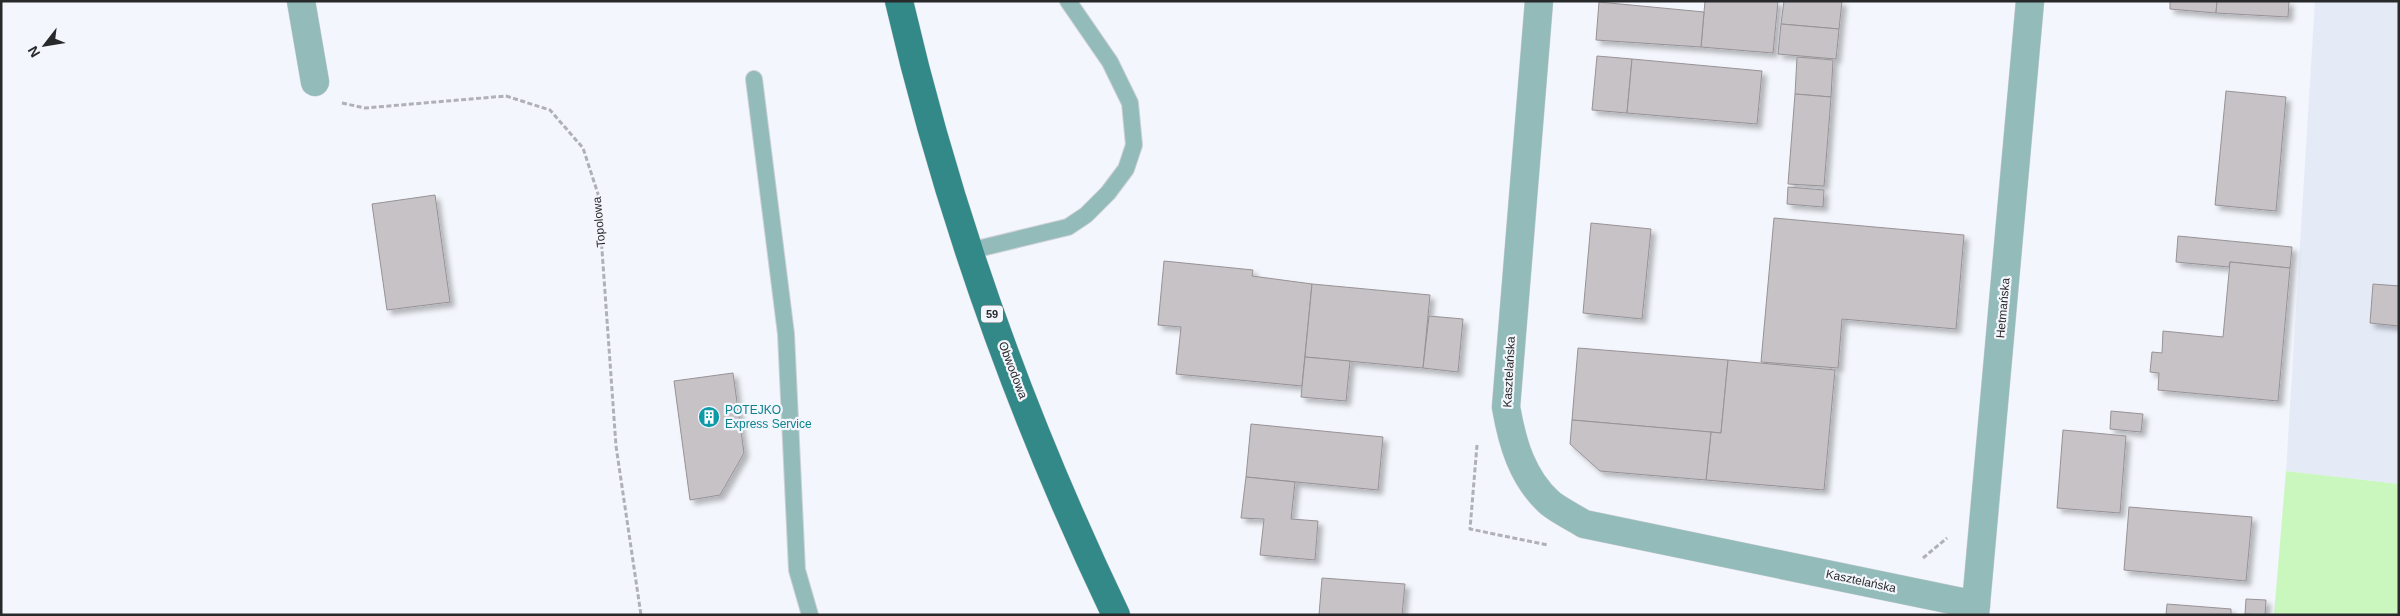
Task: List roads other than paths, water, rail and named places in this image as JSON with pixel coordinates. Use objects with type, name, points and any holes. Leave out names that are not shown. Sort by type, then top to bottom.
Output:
[{"type":"main road","name":"Obwodowa","points":[[900,1],[940,157],[969,251],[1008,358],[1078,535],[1116,615]]},
{"type":"street","points":[[301,1],[315,82]]},
{"type":"street","name":"Kasztelańska","points":[[1540,1],[1506,406],[1512,442],[1529,477],[1551,503],[1584,524],[1976,610]]},
{"type":"street","name":"Hetmańska","points":[[1976,610],[2030,1]]},
{"type":"lane","points":[[969,251],[1068,227],[1086,215],[1108,194],[1126,170],[1134,145],[1130,103],[1110,62],[1068,1]]},
{"type":"lane","points":[[754,79],[786,334],[797,570],[810,615]]},
{"type":"place","name":"POTEJKO Express Service","points":[[709,417]]}]
